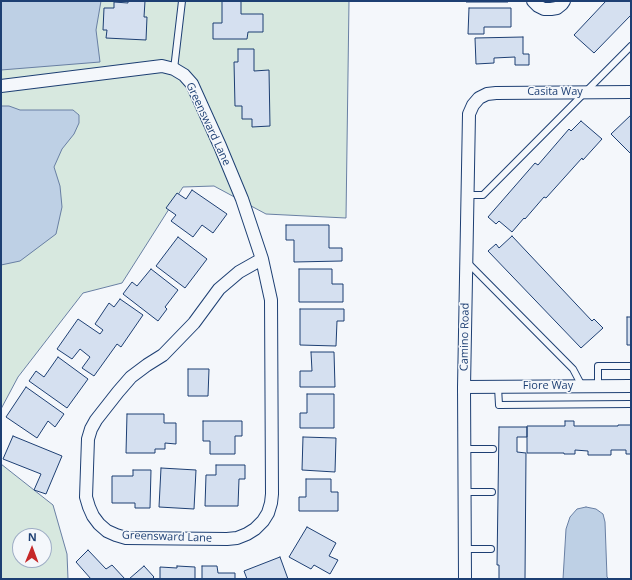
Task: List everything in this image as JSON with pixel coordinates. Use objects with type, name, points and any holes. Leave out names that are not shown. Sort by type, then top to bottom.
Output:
[{"type":"street","points":[[532,1],[544,9],[557,8],[564,1]]},
{"type":"street","points":[[1,86],[150,67],[162,66],[174,69]]},
{"type":"street","name":"Greensward Lane","points":[[174,69],[184,75],[192,84],[242,199],[262,259],[271,300],[271,503],[263,522],[247,534],[237,538],[126,538],[107,531],[93,516],[86,497],[88,439],[96,420],[131,377],[164,355],[194,323],[219,289],[239,272],[262,259]]},
{"type":"street","name":"Casita Way","points":[[479,98],[487,94],[496,93],[631,92]]},
{"type":"street","name":"Camino Road","points":[[465,579],[464,387],[470,114],[473,105],[479,98]]},
{"type":"street","name":"Fiore Way","points":[[464,387],[631,386]]},
{"type":"lane","points":[[174,69],[182,1]]},
{"type":"lane","points":[[468,196],[483,195],[631,46]]},
{"type":"lane","points":[[467,262],[573,369],[582,386]]},
{"type":"lane","points":[[598,386],[598,366],[631,366]]},
{"type":"lane","points":[[498,387],[499,405],[631,404]]},
{"type":"lane","points":[[465,449],[493,449]]},
{"type":"lane","points":[[465,492],[492,492]]},
{"type":"lane","points":[[465,549],[492,549]]},
{"type":"shaded area","points":[[1,1],[349,1],[346,218],[266,214],[214,186],[183,187],[122,283],[83,293],[18,377],[1,409]]},
{"type":"shaded area","points":[[1,464],[53,505],[67,554],[68,579],[1,579]]},
{"type":"water","points":[[1,1],[101,1],[96,30],[100,62],[1,70]]},
{"type":"water","points":[[1,106],[9,106],[20,110],[73,110],[79,115],[79,123],[74,134],[62,149],[54,167],[60,186],[62,207],[56,234],[20,261],[1,265]]},
{"type":"water","points":[[586,507],[596,509],[603,514],[605,522],[607,577],[609,579],[563,579],[566,529],[570,517],[577,509]]},
{"type":"building","points":[[128,1],[145,1],[144,17],[147,17],[146,40],[106,38],[107,30],[103,30],[104,8],[114,8],[114,2],[128,3]]},
{"type":"building","points":[[222,1],[241,1],[241,14],[263,14],[263,32],[248,32],[247,39],[213,39],[213,23],[222,23]]},
{"type":"building","points":[[508,1],[508,2],[466,2]]},
{"type":"building","points":[[606,1],[631,1],[631,15],[594,53],[574,35]]},
{"type":"building","points":[[469,8],[511,8],[511,27],[484,27],[484,34],[468,34]]},
{"type":"building","points":[[523,37],[523,54],[529,54],[529,65],[515,65],[515,57],[494,58],[494,63],[476,64],[475,38]]},
{"type":"building","points":[[238,49],[254,49],[254,71],[269,70],[270,126],[252,127],[252,119],[242,119],[242,106],[235,106],[234,62],[238,62]]},
{"type":"building","points":[[631,115],[631,154],[611,134]]},
{"type":"building","points":[[581,121],[602,139],[583,160],[582,158],[546,198],[544,197],[512,232],[499,221],[496,224],[488,217],[535,163],[538,165],[569,129],[571,131]]},
{"type":"building","points":[[192,190],[227,214],[213,233],[202,225],[193,237],[171,221],[176,215],[166,208],[177,193],[186,199]]},
{"type":"building","points":[[286,225],[329,225],[329,248],[342,248],[342,261],[294,262],[294,240],[286,240]]},
{"type":"building","points":[[512,236],[592,321],[594,319],[603,328],[581,348],[488,251],[496,244],[499,248]]},
{"type":"building","points":[[178,237],[207,259],[185,288],[156,266]]},
{"type":"building","points":[[151,269],[178,290],[165,307],[167,309],[158,321],[123,294],[132,282],[137,286]]},
{"type":"building","points":[[299,269],[332,269],[332,284],[343,284],[343,302],[299,302]]},
{"type":"building","points":[[120,299],[143,315],[121,347],[117,344],[94,376],[82,368],[90,357],[80,349],[72,359],[57,349],[78,319],[100,334],[103,330],[95,324],[109,303],[114,307]]},
{"type":"building","points":[[300,309],[344,309],[344,321],[337,321],[336,346],[300,345]]},
{"type":"building","points":[[627,317],[631,317],[631,345],[627,345]]},
{"type":"building","points":[[311,352],[334,352],[335,387],[300,387],[300,371],[312,371]]},
{"type":"building","points":[[58,357],[88,379],[67,408],[29,381],[36,371],[44,377]]},
{"type":"building","points":[[188,369],[209,369],[208,396],[188,396]]},
{"type":"building","points":[[26,387],[64,414],[55,427],[48,421],[37,438],[6,417]]},
{"type":"building","points":[[307,394],[334,394],[334,428],[300,428],[300,413],[307,413]]},
{"type":"building","points":[[127,414],[164,414],[164,423],[176,423],[176,444],[165,443],[165,449],[155,449],[155,453],[126,453]]},
{"type":"building","points":[[203,421],[242,421],[242,436],[235,436],[235,454],[210,454],[210,441],[203,441]]},
{"type":"building","points":[[565,421],[574,421],[574,426],[631,425],[631,454],[626,454],[626,450],[611,450],[611,455],[588,455],[588,451],[575,450],[575,454],[527,453],[527,426],[565,426]]},
{"type":"building","points":[[499,427],[527,427],[527,437],[517,437],[517,452],[526,453],[525,579],[499,579],[499,565],[497,565]]},
{"type":"building","points":[[13,436],[62,456],[46,494],[34,490],[41,474],[3,459]]},
{"type":"building","points":[[303,437],[336,438],[335,472],[302,470]]},
{"type":"building","points":[[216,465],[245,465],[245,479],[239,479],[238,506],[205,506],[206,475],[216,475]]},
{"type":"building","points":[[161,468],[196,470],[194,509],[159,507]]},
{"type":"building","points":[[133,470],[151,470],[150,508],[135,508],[135,503],[112,503],[112,476],[133,476]]},
{"type":"building","points":[[306,479],[331,479],[331,492],[338,492],[338,511],[299,511],[299,497],[306,497]]},
{"type":"building","points":[[307,527],[336,543],[329,556],[338,560],[330,574],[314,565],[311,569],[289,557]]},
{"type":"building","points":[[88,550],[106,569],[112,565],[125,579],[91,579],[76,562]]},
{"type":"building","points":[[280,557],[288,579],[247,579],[244,571]]},
{"type":"building","points":[[144,566],[154,577],[152,579],[129,579]]},
{"type":"building","points":[[177,566],[195,567],[195,579],[160,579],[160,567],[177,568]]},
{"type":"building","points":[[202,566],[217,566],[218,573],[235,573],[235,579],[202,579]]}]
